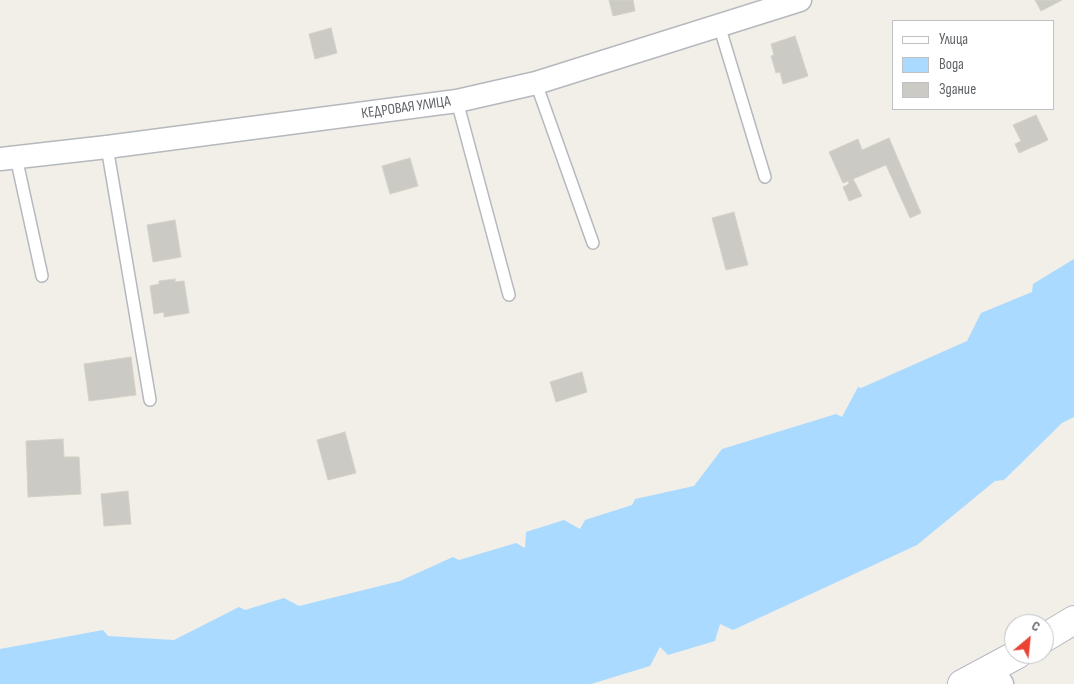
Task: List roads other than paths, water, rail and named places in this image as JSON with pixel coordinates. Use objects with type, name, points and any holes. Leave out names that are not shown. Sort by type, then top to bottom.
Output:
[{"type":"main road","points":[[1054,632],[1074,620]]},
{"type":"main road","points":[[962,684],[997,676],[1008,664]]},
{"type":"street","name":"КЕДРОВАЯ УЛИЦА","points":[[8,158],[107,147],[457,101],[536,83],[800,0]]},
{"type":"lane","points":[[719,25],[765,176]]},
{"type":"lane","points":[[536,83],[593,243]]},
{"type":"lane","points":[[457,101],[509,295]]},
{"type":"lane","points":[[107,147],[150,400]]},
{"type":"lane","points":[[8,158],[42,276]]},
{"type":"water","points":[[1074,259],[1074,417],[1062,423],[1004,480],[995,481],[917,545],[733,630],[720,624],[715,641],[668,655],[660,647],[650,666],[591,684],[0,684],[0,649],[103,630],[108,636],[174,640],[239,607],[245,610],[284,598],[299,606],[400,581],[453,557],[459,560],[516,543],[525,548],[526,532],[564,520],[580,529],[585,520],[632,505],[635,499],[694,486],[722,449],[836,414],[842,417],[858,387],[861,388],[967,341],[981,313],[1032,292],[1033,284]]}]
